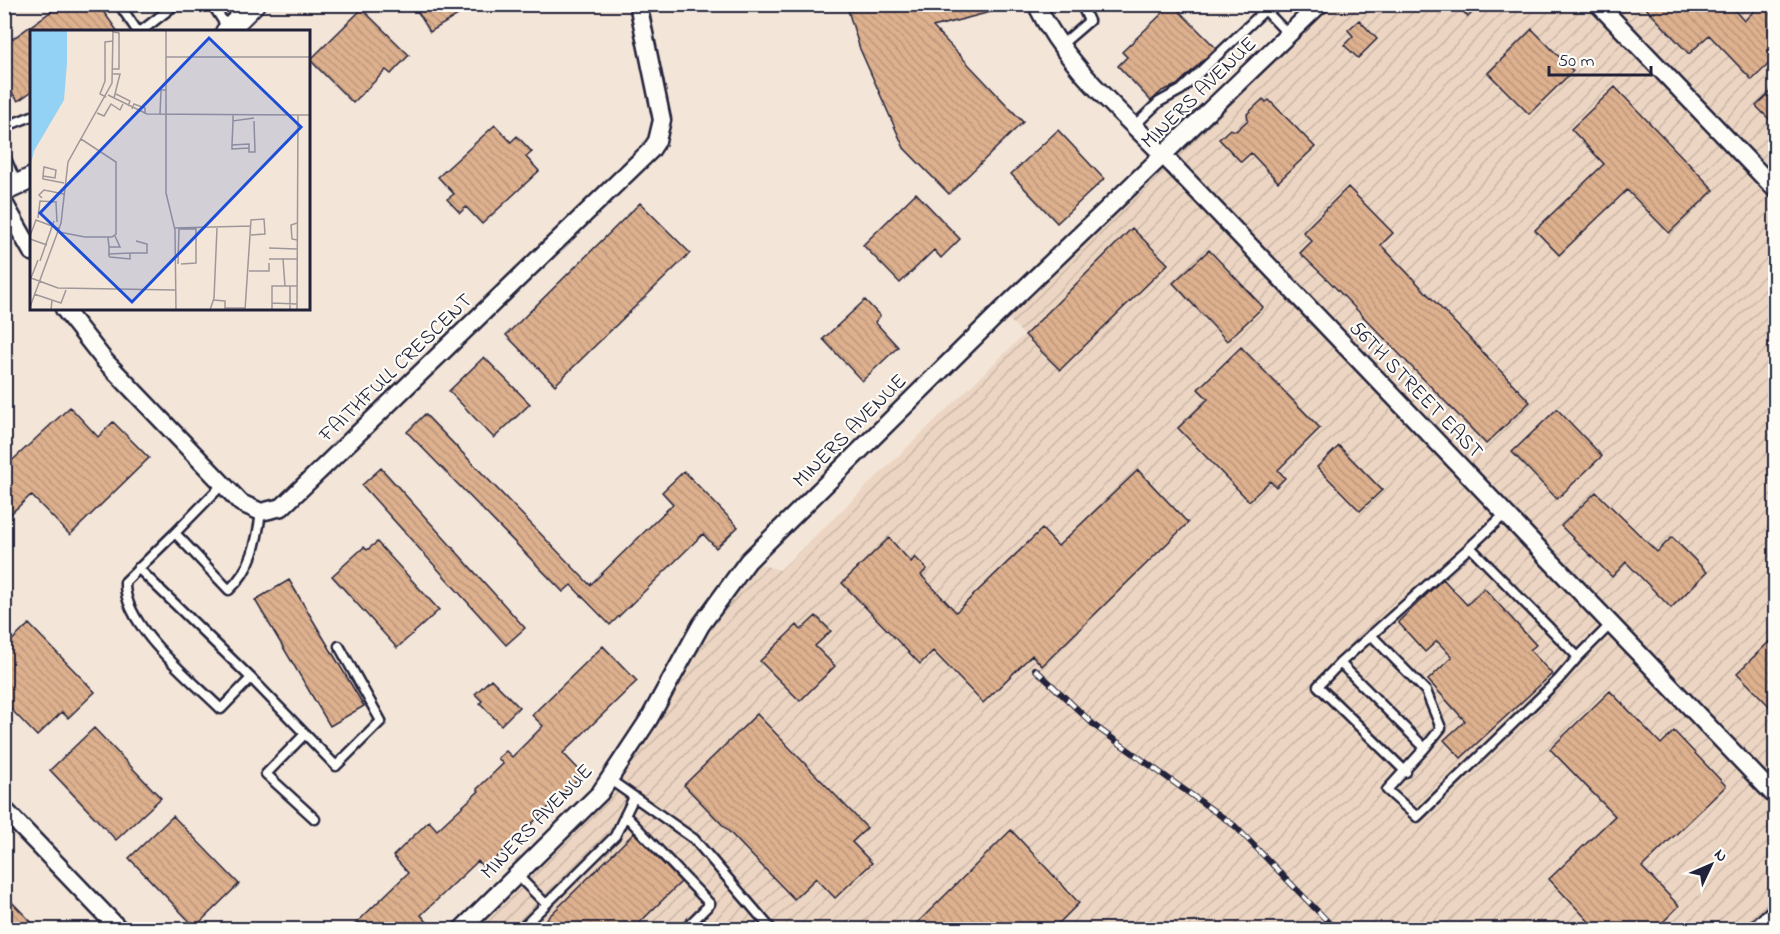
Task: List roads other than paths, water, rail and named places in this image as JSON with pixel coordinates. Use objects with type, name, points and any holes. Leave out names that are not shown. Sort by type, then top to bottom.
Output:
[{"type":"street","points":[[228,30],[254,4]]},
{"type":"street","name":"FAITHFULL CRESCENT","points":[[261,512],[282,507],[651,150],[657,141],[662,120],[638,4]]},
{"type":"street","name":"56TH STREET EAST","points":[[1036,4],[1060,46],[1090,83],[1164,156],[1776,797]]},
{"type":"street","name":"MINERS AVENUE","points":[[461,930],[600,793],[649,718],[701,625],[748,561],[1001,311],[1320,4]]},
{"type":"street","points":[[1598,4],[1776,190]]},
{"type":"street","points":[[4,203],[30,248]]},
{"type":"street","points":[[65,310],[105,362],[241,503],[261,512]]},
{"type":"street","points":[[4,809],[120,930]]},
{"type":"street","points":[[1756,930],[1776,911]]},
{"type":"lane","points":[[119,4],[143,30],[176,4]]},
{"type":"lane","points":[[212,4],[226,30]]},
{"type":"lane","points":[[1060,46],[1089,21],[1082,4]]},
{"type":"lane","points":[[1134,126],[1159,102],[1181,90],[1265,10],[1289,35]]},
{"type":"lane","points":[[4,127],[30,117]]},
{"type":"lane","points":[[4,154],[18,184]]},
{"type":"lane","points":[[223,484],[125,582],[125,592],[130,609],[156,644],[221,709],[251,678]]},
{"type":"lane","points":[[174,533],[229,590],[242,578],[256,546],[261,512]]},
{"type":"lane","points":[[1406,772],[1318,686],[1340,663],[1505,514]]},
{"type":"lane","points":[[1470,547],[1578,657]]},
{"type":"lane","points":[[138,568],[251,678],[336,766],[381,721],[339,646]]},
{"type":"lane","points":[[1371,635],[1426,692],[1442,728],[1388,790],[1417,817],[1558,680],[1611,624]]},
{"type":"lane","points":[[1340,663],[1425,748]]},
{"type":"lane","points":[[305,734],[266,774],[315,819]]},
{"type":"lane","points":[[609,779],[694,839],[772,930]]},
{"type":"lane","points":[[520,930],[615,836],[634,797]]},
{"type":"lane","points":[[625,815],[711,904],[684,930]]},
{"type":"lane","points":[[517,875],[546,904]]},
{"type":"railway","points":[[1035,669],[1095,726],[1235,826],[1336,930]]}]
